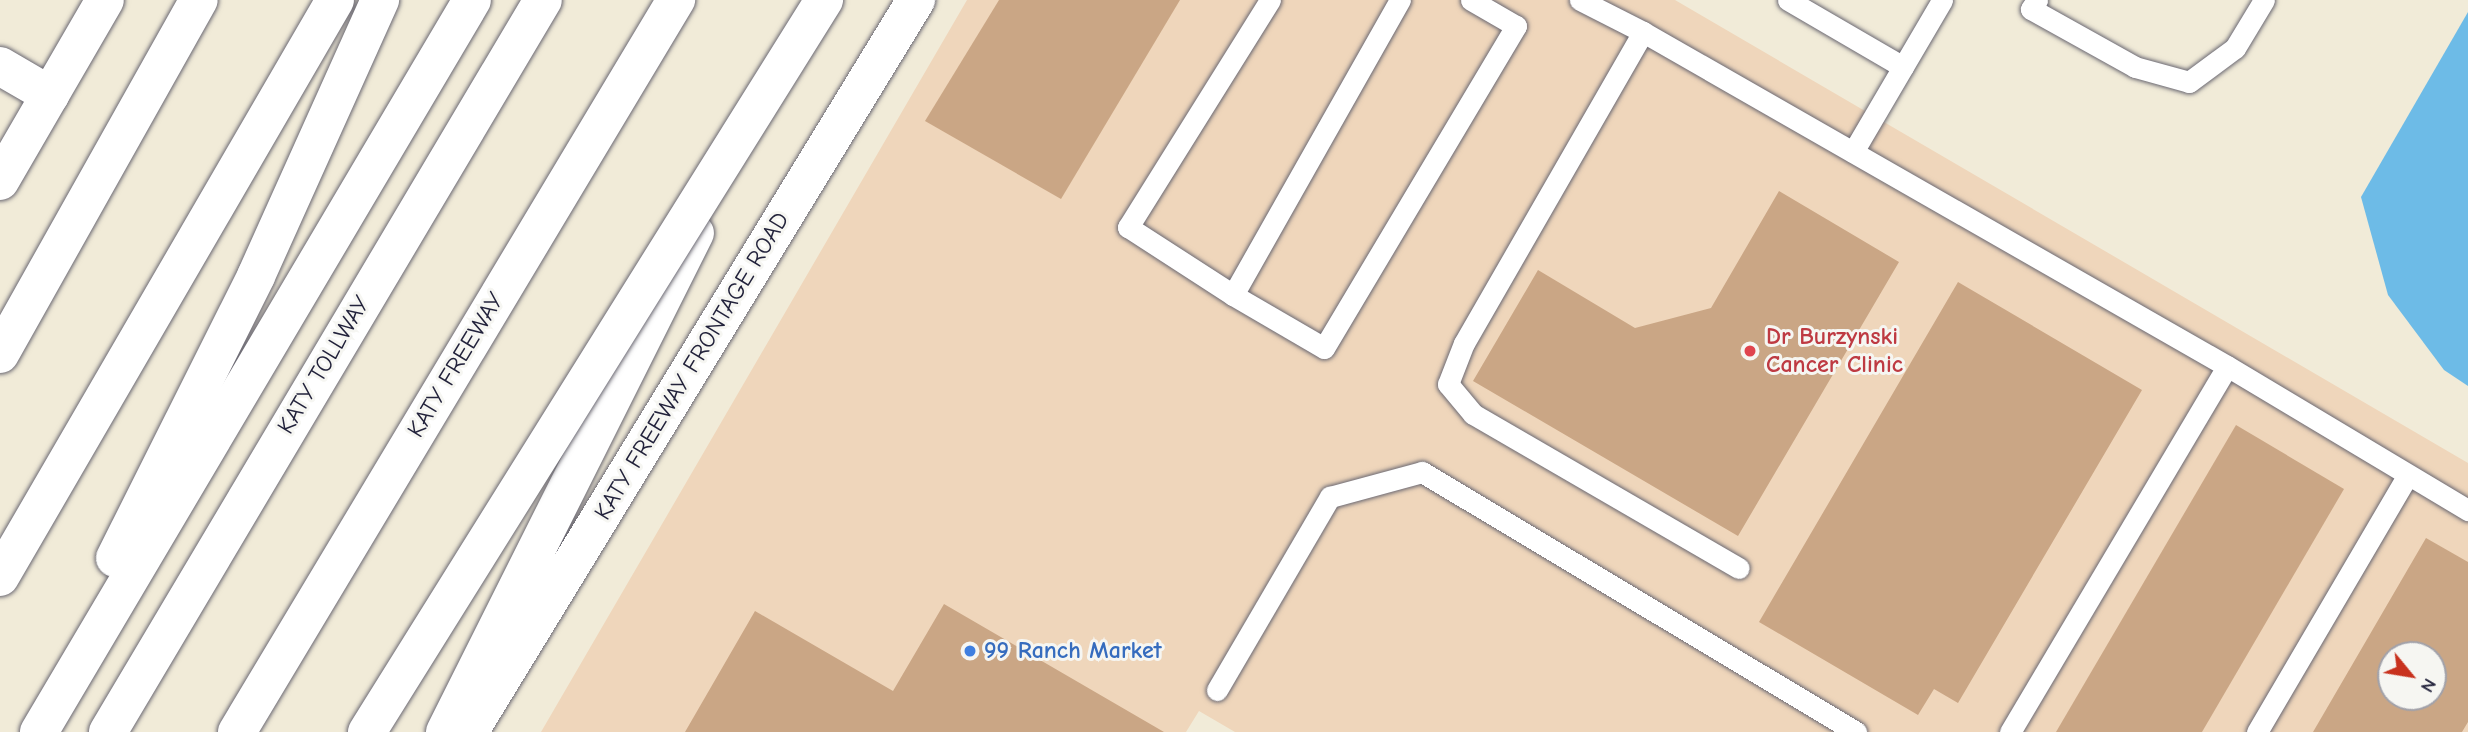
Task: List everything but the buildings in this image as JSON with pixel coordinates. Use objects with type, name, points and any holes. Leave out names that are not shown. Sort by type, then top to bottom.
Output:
[{"type":"main road","points":[[0,181],[105,0]]},
{"type":"main road","points":[[0,354],[199,0]]},
{"type":"main road","points":[[0,577],[335,0]]},
{"type":"main road","points":[[29,732],[256,276],[380,0]]},
{"type":"main road","points":[[39,732],[472,0]]},
{"type":"main road","name":"KATY TOLLWAY","points":[[108,732],[543,0]]},
{"type":"main road","name":"KATY FREEWAY","points":[[237,732],[676,0]]},
{"type":"main road","points":[[445,732],[812,0]]},
{"type":"main road","points":[[367,732],[824,0]]},
{"type":"main road","name":"KATY FREEWAY FRONTAGE ROAD","points":[[470,732],[916,0]]},
{"type":"main road","points":[[0,66],[50,95]]},
{"type":"main road","points":[[211,732],[352,539]]},
{"type":"lane","points":[[1270,0],[1128,227],[1233,295],[1324,348],[1516,26],[1471,0]]},
{"type":"lane","points":[[1233,295],[1400,0]]},
{"type":"lane","points":[[1580,0],[1643,32],[2227,366],[2407,476],[2468,510]]},
{"type":"lane","points":[[1788,0],[1903,67]]},
{"type":"lane","points":[[1853,152],[1942,0]]},
{"type":"lane","points":[[2037,0],[2031,9],[2134,67],[2189,82],[2235,48],[2264,0]]},
{"type":"lane","points":[[1643,32],[1464,343],[1448,384],[1474,414],[1739,568]]},
{"type":"lane","points":[[2010,732],[2227,366]]},
{"type":"lane","points":[[1217,690],[1330,497],[1422,472],[1856,732]]},
{"type":"lane","points":[[2257,732],[2407,476]]},
{"type":"shaded area","points":[[967,0],[1675,0],[2468,463],[2468,732],[1235,732],[1199,711],[1186,732],[541,732]]},
{"type":"water","points":[[2468,12],[2468,386],[2444,370],[2388,295],[2361,197]]},
{"type":"place","name":"Dr Burzynski Cancer Clinic","points":[[1750,351]]},
{"type":"place","name":"99 Ranch Market","points":[[970,651]]}]
